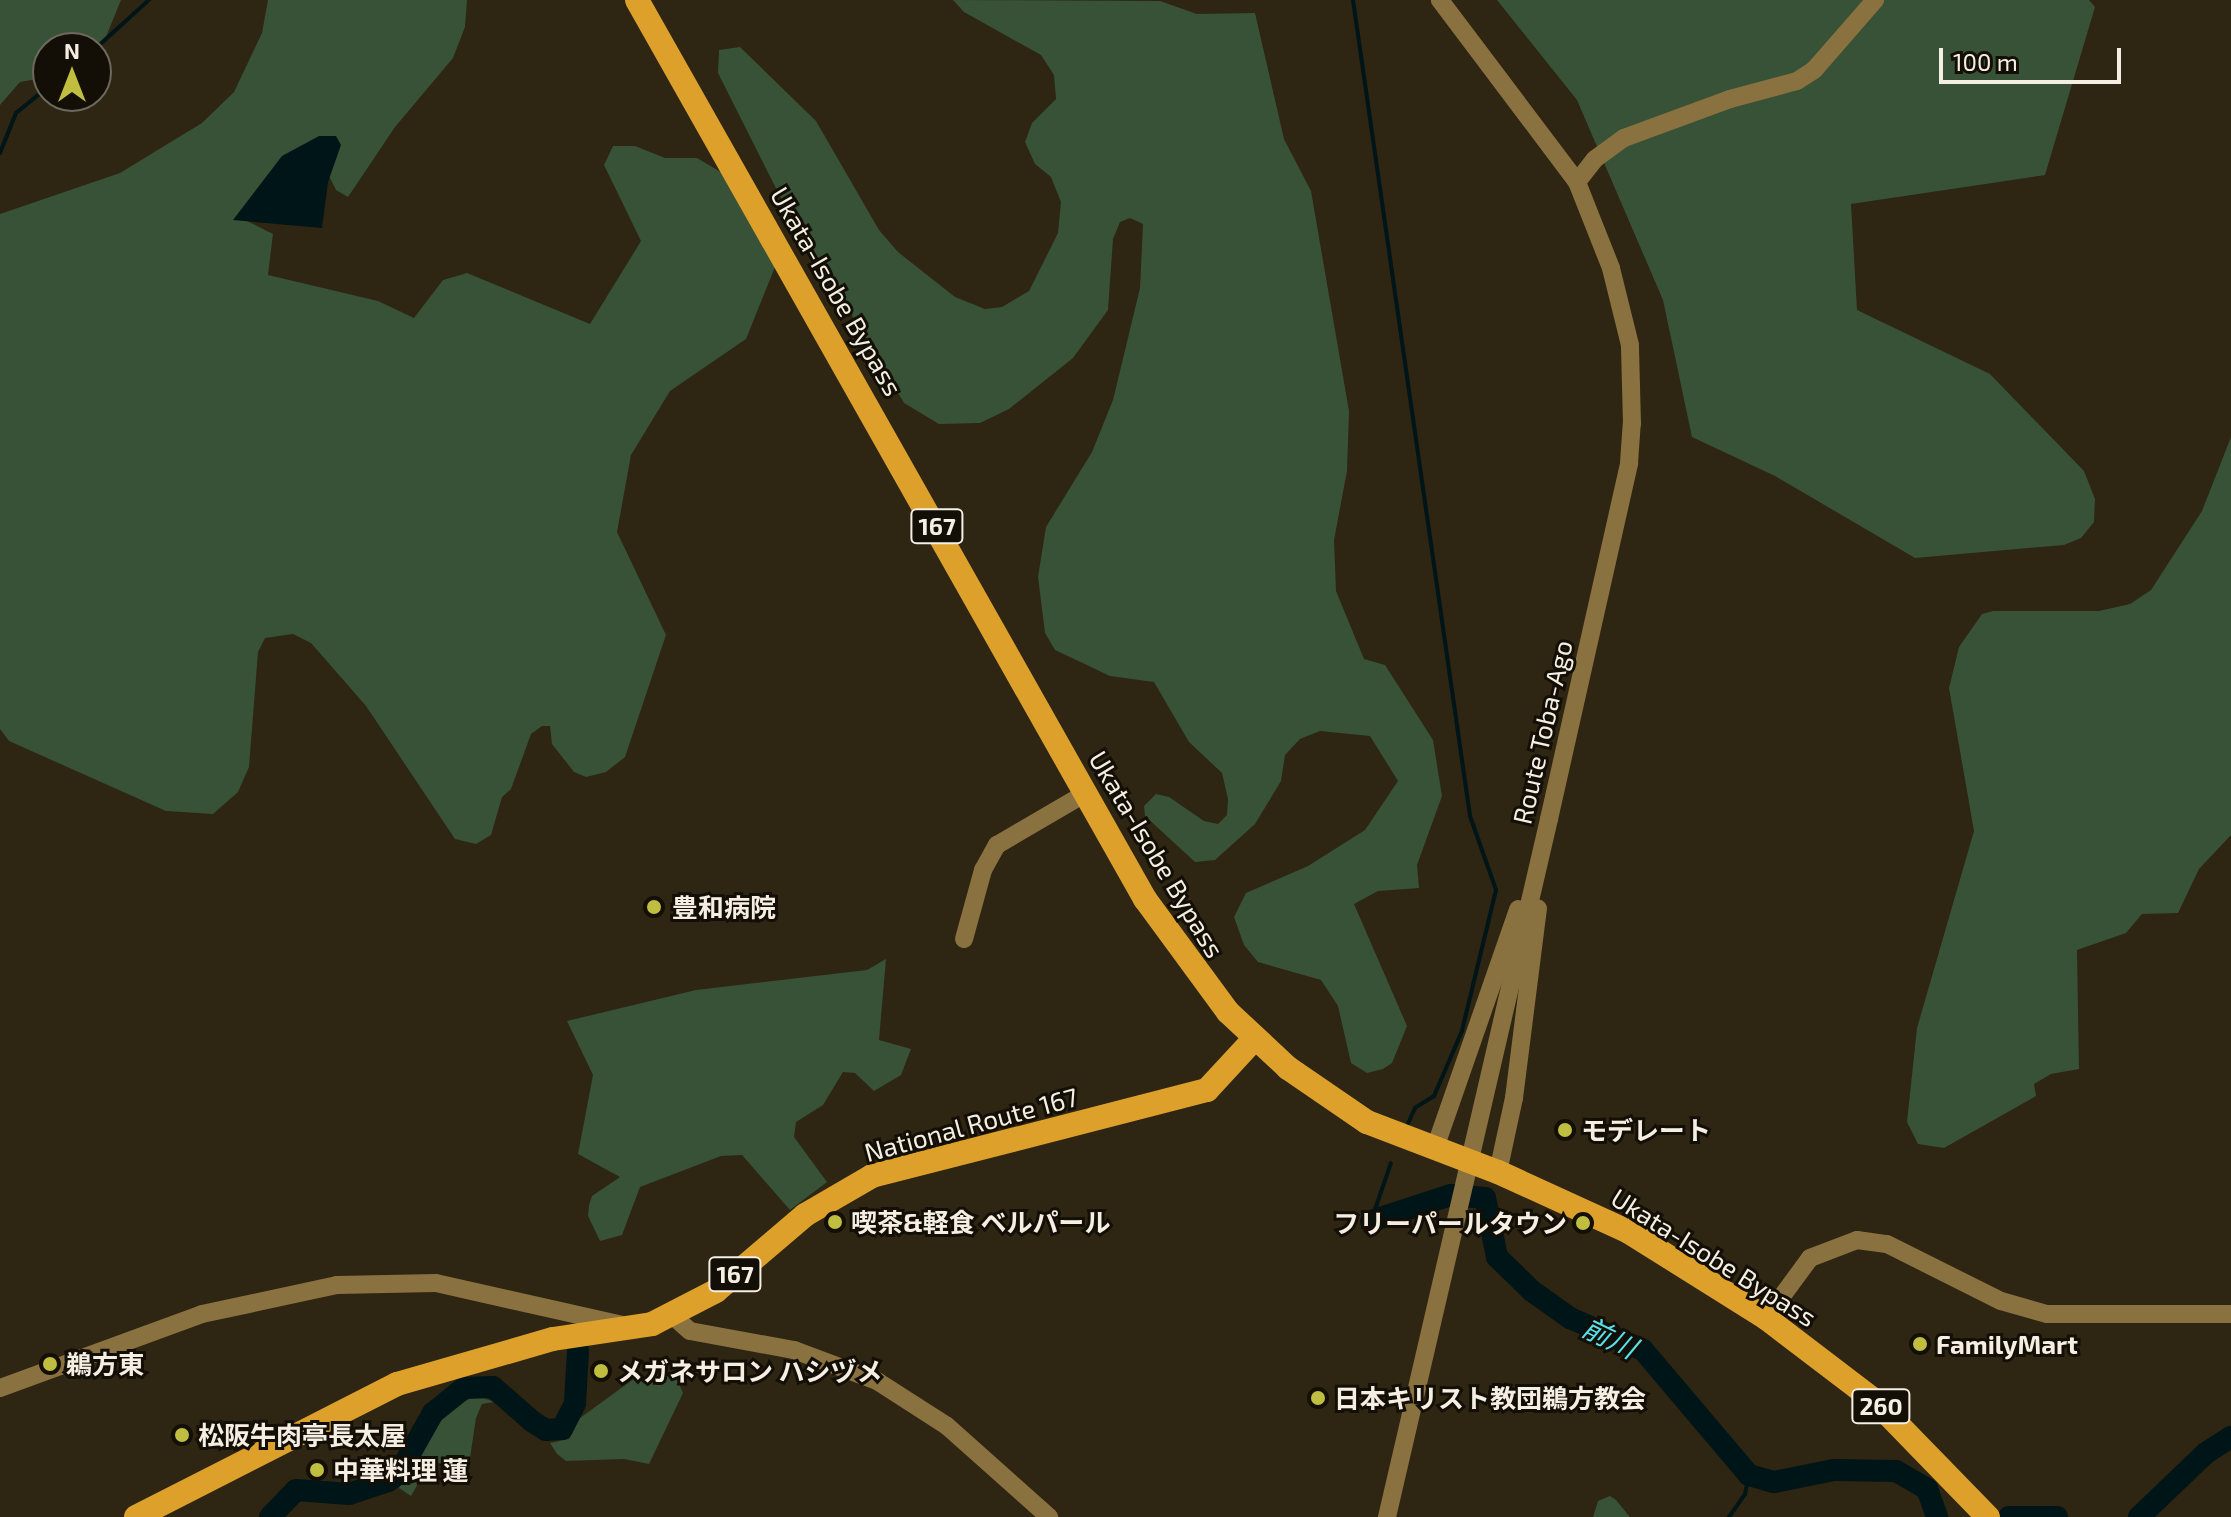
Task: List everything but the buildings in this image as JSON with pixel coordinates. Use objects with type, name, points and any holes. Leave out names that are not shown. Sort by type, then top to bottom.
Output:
[{"type":"highway","name":"Ukata-Isobe Bypass","points":[[637,0],[1086,793],[1179,950],[1254,1039],[1324,1095],[1367,1122],[1498,1172],[1629,1232],[1766,1318],[1875,1401],[1985,1513]]},
{"type":"highway","name":"National Route 167","points":[[136,1517],[397,1384],[553,1339],[632,1331],[672,1315],[716,1291],[799,1220],[872,1176],[1184,1099],[1217,1081],[1254,1039]]},
{"type":"main road","name":"Route Toba-Ago","points":[[1387,1517],[1629,463],[1632,424],[1630,345],[1611,268],[1577,182],[1440,0]]},
{"type":"main road","points":[[1577,182],[1595,159],[1624,138],[1730,99],[1797,81],[1814,70],[1875,0]]},
{"type":"main road","points":[[964,939],[983,870],[997,845],[1086,793]]},
{"type":"main road","points":[[1435,1148],[1549,819]]},
{"type":"main road","points":[[1498,1172],[1514,1098],[1549,819]]},
{"type":"main road","points":[[1766,1318],[1810,1258],[1857,1240],[1887,1244],[2001,1301],[2047,1314],[2231,1314]]},
{"type":"main road","points":[[0,1388],[202,1314],[337,1285],[436,1283],[610,1320],[632,1331]]},
{"type":"main road","points":[[672,1315],[690,1331],[794,1350],[877,1381],[947,1426],[1049,1517]]},
{"type":"green space","points":[[0,0],[121,0],[108,32],[32,32],[32,80],[20,82],[0,105]]},
{"type":"green space","points":[[268,0],[467,0],[465,27],[453,58],[395,127],[348,197],[336,190],[326,170],[243,219],[273,234],[268,275],[378,301],[414,318],[443,280],[467,273],[590,324],[641,241],[604,165],[613,146],[635,146],[665,158],[697,158],[729,177],[775,267],[746,339],[670,391],[631,455],[617,532],[666,635],[625,757],[606,772],[586,777],[574,772],[552,744],[550,726],[542,726],[531,734],[511,789],[502,797],[491,835],[476,844],[455,839],[366,706],[311,643],[293,634],[265,638],[258,652],[249,767],[238,792],[213,814],[166,811],[9,741],[0,729],[0,214],[120,173],[202,123],[234,92],[262,33]]},
{"type":"green space","points":[[953,0],[1160,1],[1197,14],[1255,13],[1284,139],[1311,191],[1349,411],[1347,471],[1334,540],[1336,591],[1364,659],[1385,665],[1433,740],[1442,796],[1417,865],[1419,888],[1378,891],[1354,904],[1407,1026],[1392,1063],[1383,1069],[1367,1073],[1351,1063],[1338,1006],[1321,980],[1258,962],[1244,945],[1234,917],[1246,893],[1308,866],[1365,830],[1398,781],[1370,736],[1320,731],[1300,739],[1285,755],[1281,781],[1255,824],[1215,860],[1195,862],[1145,816],[1144,806],[1156,794],[1169,797],[1204,821],[1218,824],[1227,815],[1228,799],[1222,773],[1189,742],[1154,682],[1110,676],[1055,650],[1045,633],[1038,577],[1046,527],[1092,452],[1113,400],[1140,288],[1143,224],[1130,218],[1120,222],[1113,239],[1108,310],[1073,358],[1009,409],[980,423],[939,424],[904,403],[834,285],[817,270],[718,73],[719,50],[740,47],[816,121],[879,230],[898,252],[955,297],[985,309],[1002,307],[1029,291],[1058,233],[1061,202],[1051,177],[1035,164],[1025,142],[1032,123],[1056,99],[1054,75],[1041,55],[964,12]]},
{"type":"green space","points":[[1497,0],[2089,0],[2095,7],[2045,175],[1851,204],[1857,310],[1990,374],[2084,471],[2095,499],[2094,522],[2081,538],[2064,545],[1915,558],[1775,476],[1692,437],[1663,300],[1577,100]]},
{"type":"green space","points":[[2231,437],[2231,835],[2199,869],[2178,913],[2142,914],[2126,933],[2077,950],[2079,1069],[2051,1074],[2034,1084],[2036,1096],[1944,1148],[1918,1144],[1907,1122],[1917,1028],[1974,831],[1949,688],[1959,647],[1982,614],[1993,611],[2099,611],[2130,604],[2151,590],[2202,511]]},
{"type":"green space","points":[[886,959],[879,1040],[911,1049],[901,1075],[874,1091],[855,1073],[843,1072],[823,1105],[796,1122],[794,1137],[827,1182],[790,1210],[742,1155],[721,1156],[640,1187],[622,1235],[600,1241],[588,1216],[589,1205],[592,1196],[620,1177],[578,1154],[593,1075],[567,1021],[696,990],[867,970]]},
{"type":"green space","points":[[658,1375],[676,1377],[683,1393],[649,1464],[624,1459],[566,1461],[557,1454],[550,1443],[569,1439],[580,1418],[635,1378]]},
{"type":"green space","points":[[476,1395],[494,1402],[482,1404],[476,1418],[470,1458],[455,1467],[431,1461],[411,1496],[399,1488],[442,1414]]},
{"type":"green space","points":[[1610,1496],[1630,1517],[1593,1517],[1598,1501]]},
{"type":"shaded area","points":[[319,136],[336,136],[341,145],[328,182],[322,228],[233,220],[282,156]]},
{"type":"waterway","points":[[112,34],[149,0]]},
{"type":"waterway","points":[[1353,0],[1470,816],[1496,890],[1462,1031],[1434,1096],[1415,1108],[1408,1124]]},
{"type":"waterway","points":[[0,153],[16,113],[32,100]]},
{"type":"waterway","points":[[1371,1221],[1391,1163]]},
{"type":"waterway","name":"前川","points":[[1371,1221],[1451,1195],[1485,1198],[1497,1257],[1532,1291],[1570,1318],[1643,1350],[1749,1475],[1774,1482],[1834,1470],[1896,1471],[1927,1489],[1937,1517]]},
{"type":"waterway","name":"前川","points":[[270,1517],[296,1490],[349,1494],[388,1481],[399,1473],[433,1413],[464,1388],[493,1387],[546,1430],[562,1429],[575,1403],[578,1351]]},
{"type":"waterway","name":"前川","points":[[2139,1517],[2206,1453],[2231,1437]]},
{"type":"waterway","points":[[1729,1517],[1745,1494],[1749,1475]]},
{"type":"waterway","name":"前川","points":[[2009,1517],[2057,1517]]},
{"type":"place","name":"豊和病院","points":[[654,907]]},
{"type":"place","name":"モデレート","points":[[1565,1130]]},
{"type":"place","name":"喫茶&軽食 ベルパール","points":[[835,1222]]},
{"type":"place","name":"フリーパールタウン","points":[[1583,1223]]},
{"type":"place","name":"FamilyMart","points":[[1920,1344]]},
{"type":"place","name":"鵜方東","points":[[50,1364]]},
{"type":"place","name":"メガネサロン ハシヅメ","points":[[601,1371]]},
{"type":"place","name":"日本キリスト教団鵜方教会","points":[[1318,1398]]},
{"type":"place","name":"松阪牛肉亭長太屋","points":[[182,1435]]},
{"type":"place","name":"中華料理 蓮","points":[[317,1470]]}]
